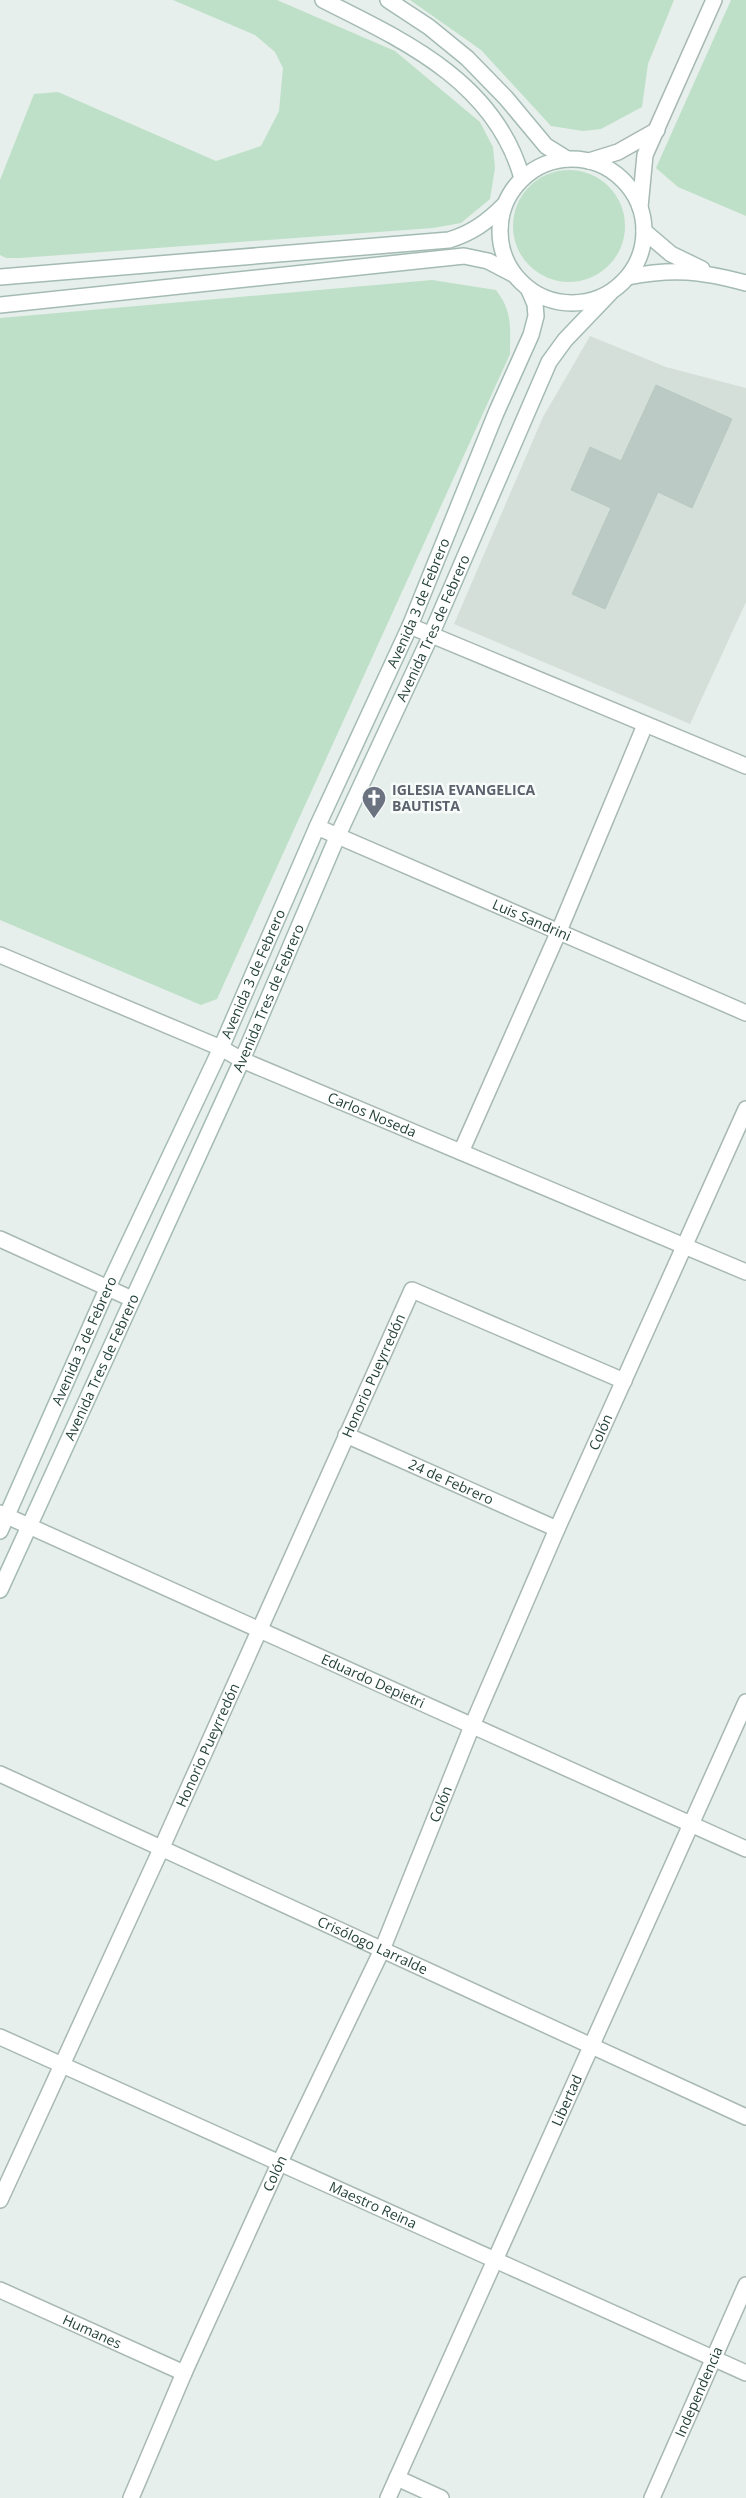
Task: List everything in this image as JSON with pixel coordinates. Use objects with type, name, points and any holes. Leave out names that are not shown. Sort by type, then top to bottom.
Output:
[{"type":"street","points":[[323,0],[406,42],[443,67],[482,103],[505,133],[516,156],[522,178]]},
{"type":"street","points":[[388,0],[429,27],[467,58],[506,98],[546,146],[568,159]]},
{"type":"street","points":[[0,305],[464,256],[488,260],[513,274],[529,290],[548,300],[569,304],[590,301],[610,293],[628,277],[642,248],[644,231],[640,207],[645,155],[714,0]]},
{"type":"street","points":[[589,161],[618,152],[657,130]]},
{"type":"street","points":[[0,277],[449,240],[466,235],[486,223],[504,205],[522,178],[543,165],[568,159],[589,161],[611,170],[628,186],[640,207]]},
{"type":"street","points":[[504,205],[500,229],[503,252],[513,274]]},
{"type":"street","points":[[644,231],[671,254],[713,274]]},
{"type":"street","points":[[628,277],[673,270],[713,274],[746,283]]},
{"type":"street","name":"Avenida 3 de Febrero","points":[[0,1531],[3,1515],[221,1048],[317,827],[410,626],[496,413],[531,335],[536,316],[535,304],[529,290]]},
{"type":"street","name":"Avenida Tres de Febrero","points":[[0,1590],[242,1060],[338,835],[431,635],[549,362],[565,340],[610,293]]},
{"type":"street","points":[[410,626],[746,766]]},
{"type":"street","points":[[462,1152],[559,931],[645,725]]},
{"type":"street","name":"Luis Sandrini","points":[[317,827],[746,1013]]},
{"type":"street","name":"Carlos Noseda","points":[[0,955],[221,1048],[242,1060],[746,1272]]},
{"type":"street","name":"Colón","points":[[131,2498],[184,2373],[278,2164],[382,1950],[472,1726],[557,1529],[746,1109]]},
{"type":"street","points":[[0,1239],[132,1299]]},
{"type":"street","name":"Honorio Pueyrredón","points":[[0,2200],[162,1847],[412,1290],[624,1381]]},
{"type":"street","name":"24 de Febrero","points":[[346,1435],[557,1529]]},
{"type":"street","name":"Eduardo Depietri","points":[[3,1515],[746,1849]]},
{"type":"street","name":"Libertad","points":[[388,2498],[493,2260],[746,1702]]},
{"type":"street","name":"Crisólogo Larralde","points":[[0,1774],[591,2044],[746,2117]]},
{"type":"street","name":"Maestro Reina","points":[[0,2037],[278,2164],[746,2373]]},
{"type":"street","name":"Independencia","points":[[652,2498],[746,2285]]},
{"type":"street","name":"Humanes","points":[[0,2290],[184,2373]]},
{"type":"street","points":[[397,2478],[441,2498]]},
{"type":"shaded area","points":[[590,336],[666,367],[746,388],[746,602],[690,724],[454,624],[543,417]]},
{"type":"green space","points":[[173,0],[277,0],[395,51],[480,122],[493,147],[495,168],[490,199],[461,223],[433,228],[20,258],[6,258],[0,255],[0,180],[34,94],[58,92],[216,161],[261,146],[279,111],[283,68],[275,52],[255,35]]},
{"type":"green space","points":[[410,0],[674,0],[648,64],[642,107],[601,129],[583,131],[551,126],[481,50]]},
{"type":"green space","points":[[731,0],[746,0],[746,216],[678,187],[656,168]]},
{"type":"green space","points":[[569,170],[591,174],[609,186],[621,204],[625,226],[621,248],[609,266],[591,278],[569,282],[547,278],[529,266],[517,248],[513,226],[517,204],[529,186],[547,174]]},
{"type":"green space","points":[[432,280],[496,290],[508,313],[510,354],[217,999],[201,1005],[0,920],[0,318]]},
{"type":"building","points":[[656,385],[732,419],[692,508],[658,492],[605,609],[572,594],[611,508],[571,490],[590,447],[621,461]]},
{"type":"place","name":"IGLESIA EVANGELICA BAUTISTA","points":[[374,819]]}]
